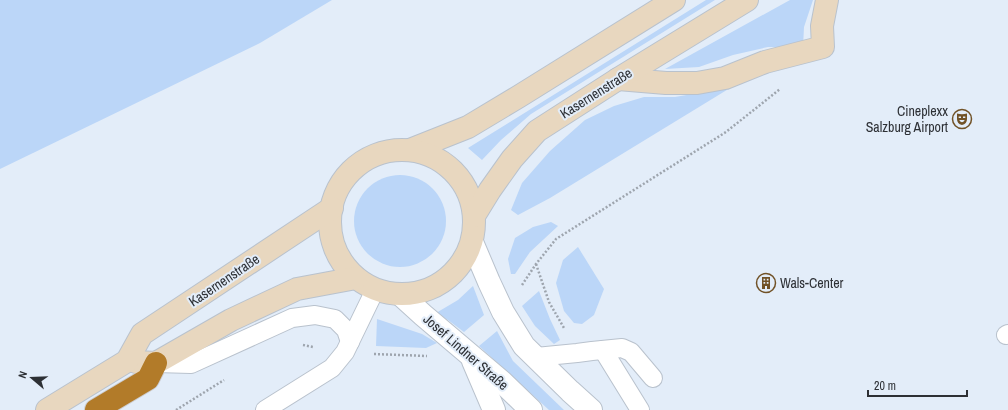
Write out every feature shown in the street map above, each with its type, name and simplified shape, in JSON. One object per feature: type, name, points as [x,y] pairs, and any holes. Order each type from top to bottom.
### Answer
[{"type":"highway","points":[[96,410],[148,379],[156,363]]},
{"type":"main road","points":[[410,150],[434,157],[454,172],[468,192],[474,216],[475,231],[469,252],[457,270],[441,284],[422,292],[401,295],[388,294],[375,290],[356,278],[343,264],[334,246],[330,227],[332,208],[339,188],[352,171],[369,158],[389,151],[410,150],[468,127],[674,0]]},
{"type":"main road","name":"Kasernenstraße","points":[[474,216],[512,159],[537,131],[618,79],[747,0]]},
{"type":"main road","points":[[618,79],[666,83],[698,83],[725,78],[765,62],[823,47],[822,26],[827,0]]},
{"type":"main road","name":"Kasernenstraße","points":[[48,410],[127,361],[142,334],[332,208]]},
{"type":"main road","points":[[127,361],[156,363],[231,320],[297,289],[356,278]]},
{"type":"street","points":[[472,242],[503,312],[524,346],[536,357],[574,400],[591,410]]},
{"type":"street","name":"Josef Lindner Straße","points":[[401,295],[502,382],[531,410]]},
{"type":"street","points":[[471,356],[494,410]]},
{"type":"lane","points":[[265,410],[332,368],[345,352],[375,290]]},
{"type":"lane","points":[[156,363],[191,364],[292,318],[315,315],[335,319],[346,330],[350,342]]},
{"type":"lane","points":[[536,357],[622,348],[630,352],[653,378]]},
{"type":"lane","points":[[603,350],[640,410]]},
{"type":"path","points":[[577,353],[549,302],[536,264],[548,248],[556,239],[726,132],[785,85]]},
{"type":"shaded area","points":[[0,0],[332,0],[260,43],[0,169]]},
{"type":"shaded area","points":[[706,0],[715,0],[531,114],[501,140],[482,160],[468,148]]},
{"type":"shaded area","points":[[790,0],[813,0],[804,27],[803,47],[768,47],[733,55],[699,67],[665,69]]},
{"type":"shaded area","points":[[735,85],[550,198],[518,215],[511,210],[522,183],[550,151],[585,120],[614,106],[644,97],[675,97]]},
{"type":"shaded area","points":[[400,175],[418,179],[432,189],[442,203],[446,221],[442,239],[432,253],[418,263],[400,267],[382,263],[368,253],[358,239],[354,221],[358,203],[368,189],[382,179]]},
{"type":"shaded area","points":[[551,222],[558,226],[530,252],[515,274],[511,274],[508,259],[515,238],[533,227]]},
{"type":"shaded area","points":[[578,247],[604,289],[594,315],[582,324],[574,323],[564,311],[556,283],[563,260]]},
{"type":"shaded area","points":[[473,286],[484,315],[464,332],[436,313],[458,300]]},
{"type":"shaded area","points":[[539,291],[560,340],[554,344],[535,326],[522,306]]},
{"type":"shaded area","points":[[377,319],[422,334],[437,343],[426,348],[376,346]]},
{"type":"shaded area","points":[[497,331],[513,361],[564,410],[549,410],[479,346]]},
{"type":"place","name":"Cineplexx Salzburg Airport","points":[[962,119]]},
{"type":"place","name":"Wals-Center","points":[[766,283]]}]
